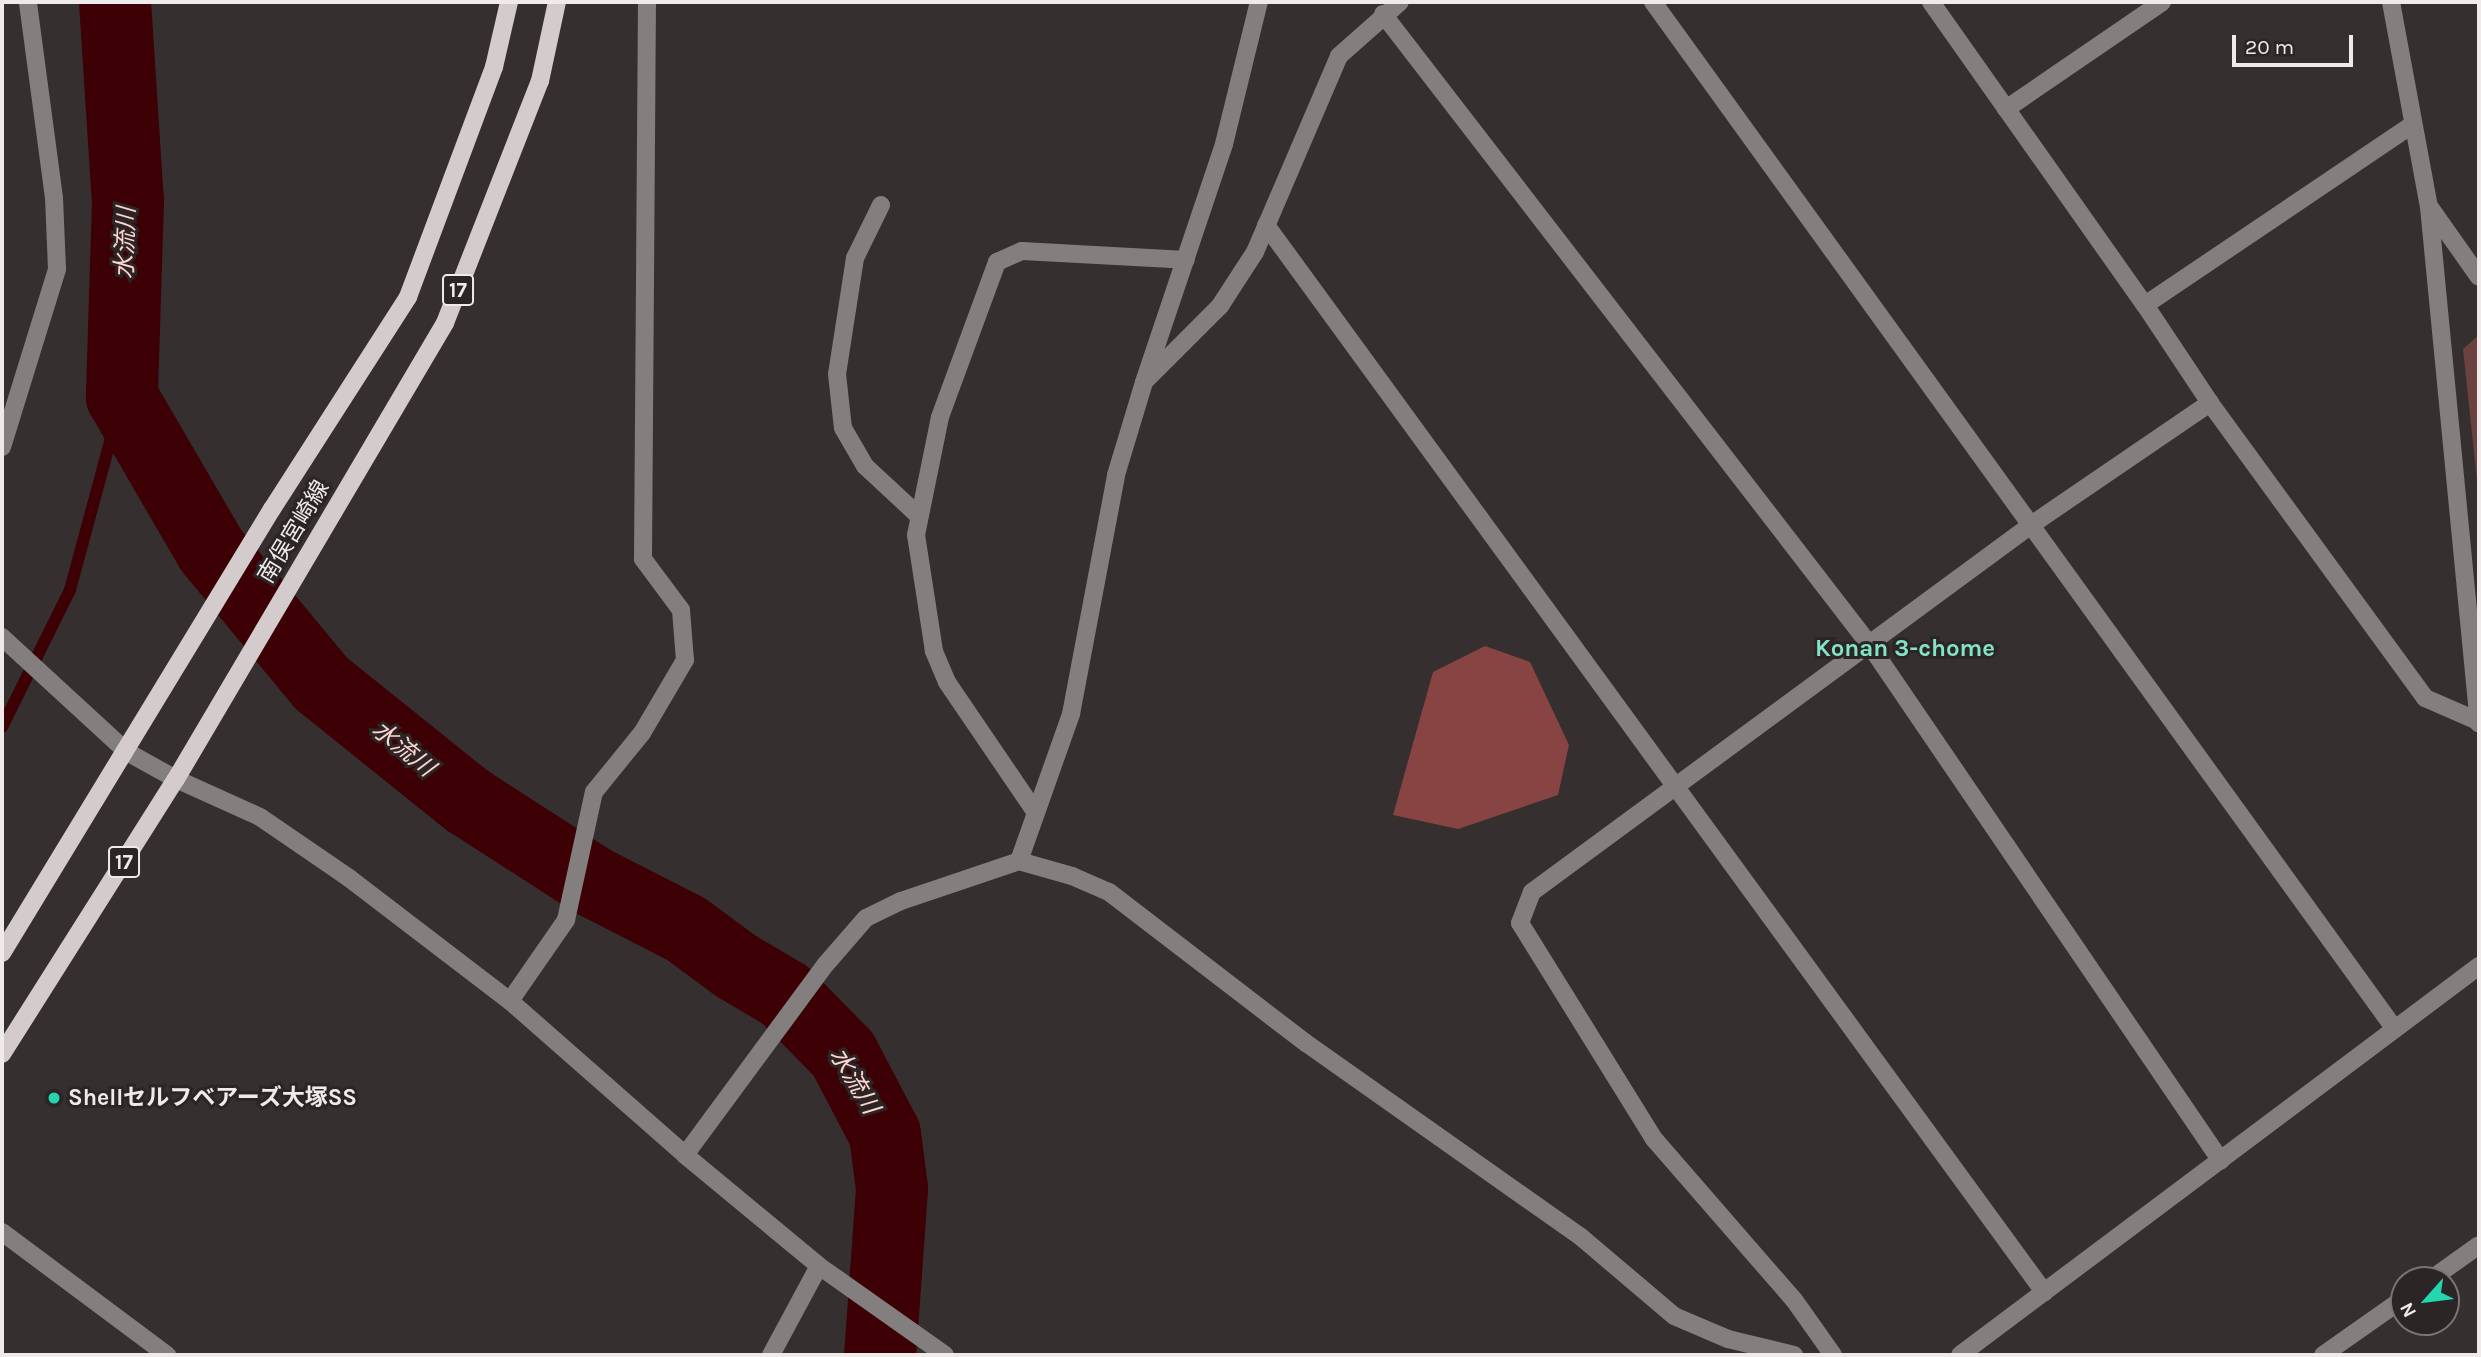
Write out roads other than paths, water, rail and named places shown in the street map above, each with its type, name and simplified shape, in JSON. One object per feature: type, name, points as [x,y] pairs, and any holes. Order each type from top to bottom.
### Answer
[{"type":"main road","name":"南俣宮崎線","points":[[2,953],[272,509],[408,297],[494,67],[509,2]]},
{"type":"main road","name":"南俣宮崎線","points":[[2,1054],[176,779],[445,323],[540,81],[557,2]]},
{"type":"street","points":[[2,447],[57,269],[54,198],[28,2]]},
{"type":"street","points":[[510,1001],[566,920],[594,792],[642,733],[685,660],[681,610],[643,559],[647,2]]},
{"type":"street","points":[[1018,861],[1071,714],[1116,475],[1144,382],[1224,144],[1259,2]]},
{"type":"street","points":[[1144,382],[1220,306],[1255,252],[1339,56],[1383,14],[1400,2]]},
{"type":"street","points":[[1653,2],[2393,1028]]},
{"type":"street","points":[[1931,2],[2210,403],[2426,698],[2479,722],[2429,206],[2391,2]]},
{"type":"street","points":[[2006,109],[2162,2]]},
{"type":"street","points":[[1383,14],[1869,644],[2221,1161]]},
{"type":"street","points":[[2144,305],[2413,124]]},
{"type":"street","points":[[881,205],[855,258],[837,374],[843,428],[865,466],[919,516]]},
{"type":"street","points":[[2429,206],[2479,277]]},
{"type":"street","points":[[1266,225],[2044,1292]]},
{"type":"street","points":[[1035,813],[947,682],[934,652],[916,536],[940,417],[997,262],[1022,251],[1186,260]]},
{"type":"street","points":[[1833,1355],[1794,1300],[1654,1139],[1520,923],[1532,892],[2031,525],[2210,403]]},
{"type":"street","points":[[2,637],[127,751],[176,779],[260,817],[349,878],[510,1001],[685,1156],[819,1266],[945,1355]]},
{"type":"street","points":[[685,1156],[775,1037],[826,964],[866,918],[901,901],[1018,861],[1072,876],[1109,892],[1306,1043],[1581,1237],[1674,1316],[1728,1339],[1794,1355]]},
{"type":"street","points":[[1960,1355],[2479,966]]},
{"type":"street","points":[[2,1232],[167,1355]]},
{"type":"street","points":[[2450,1266],[2479,1245]]},
{"type":"street","points":[[771,1355],[819,1266]]},
{"type":"street","points":[[2323,1355],[2390,1308]]},
{"type":"waterway","name":"水流川","points":[[115,2],[128,201],[122,397],[211,550],[321,683],[468,801],[592,881],[686,929],[736,966],[785,995],[843,1054],[885,1134],[892,1189],[880,1355]]},
{"type":"waterway","points":[[2,727],[70,590],[122,397]]},
{"type":"place","name":"Shellセルフベアーズ大塚SS","points":[[54,1098]]},
{"type":"district","name":"Konan 3-chome","points":[[1905,649]]}]
